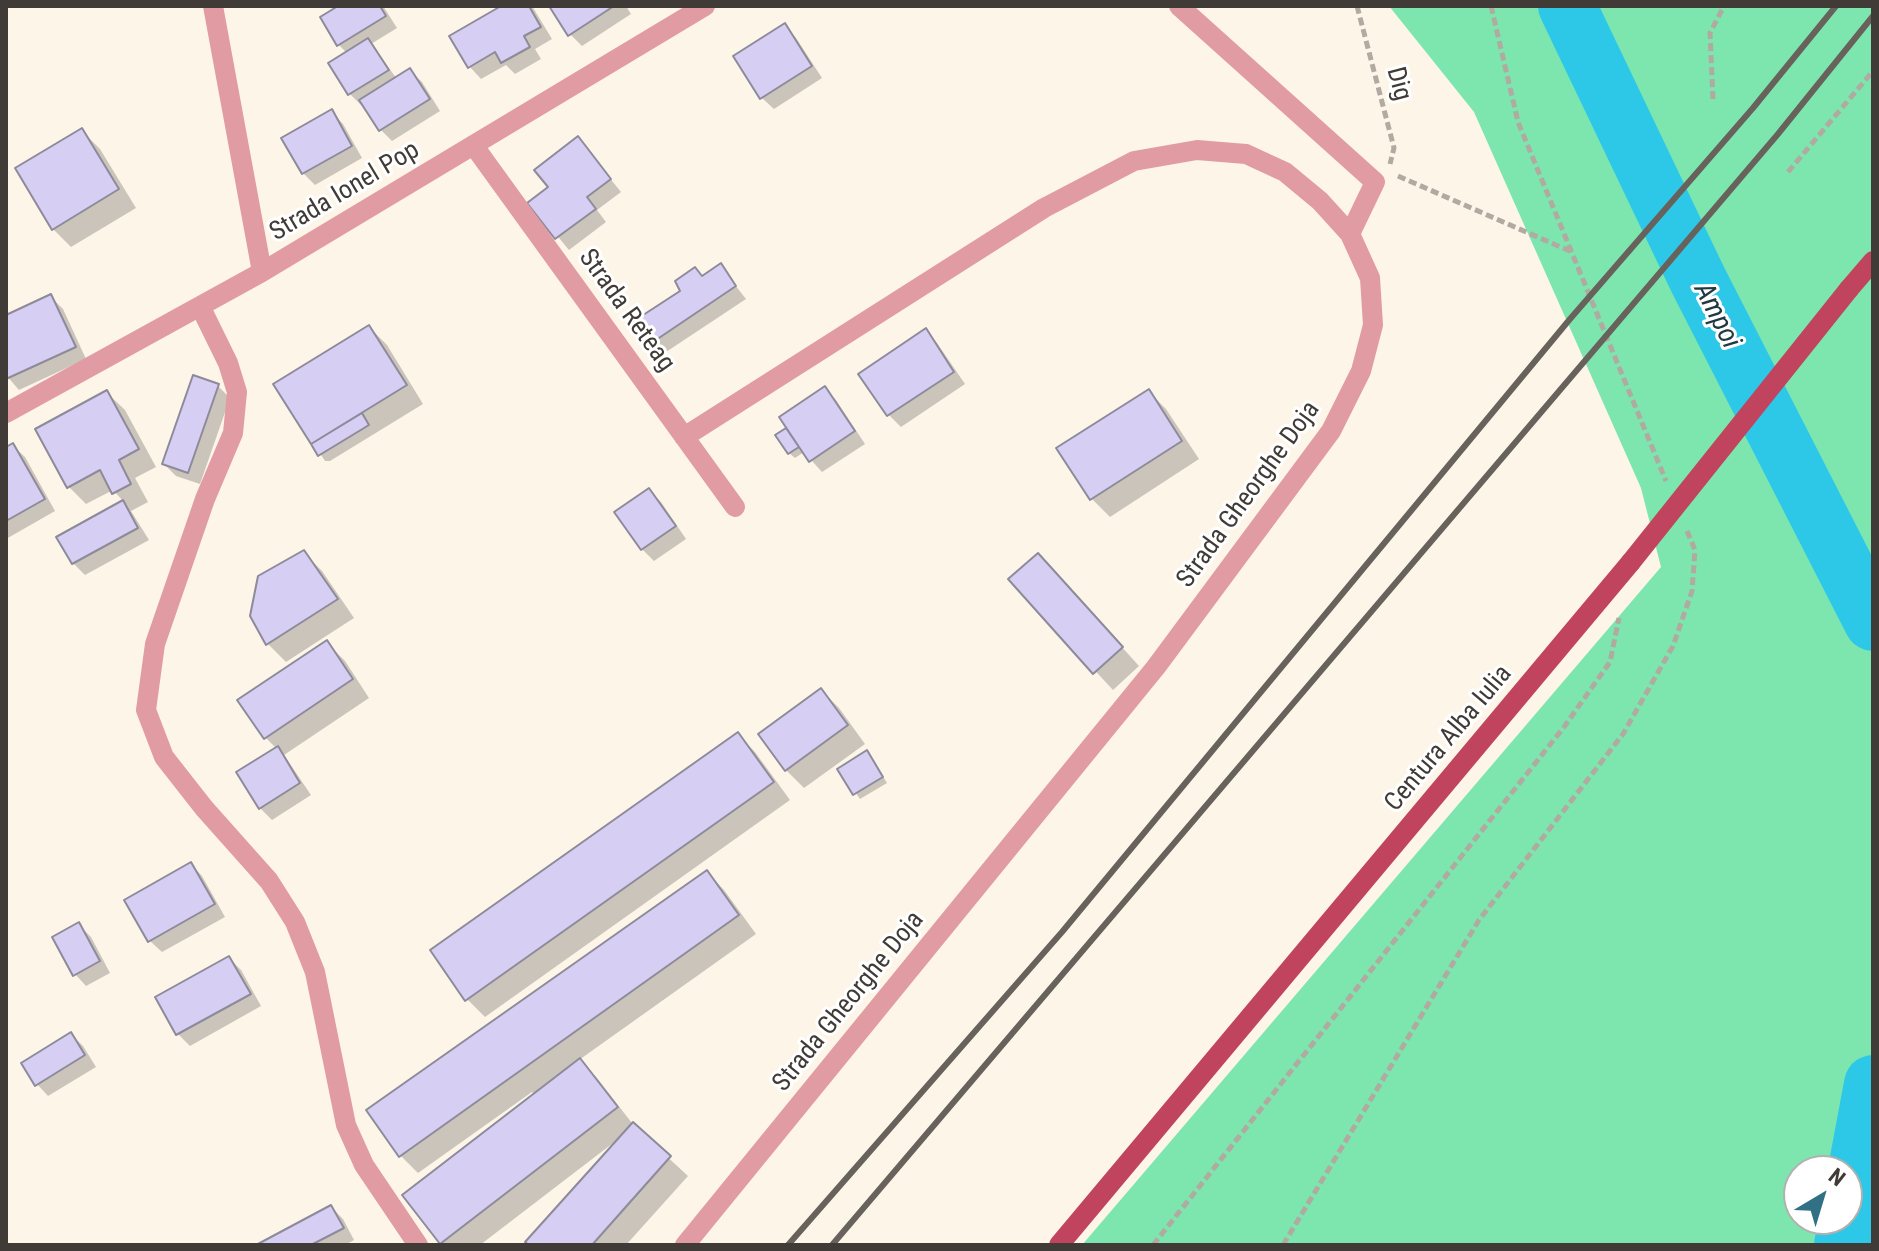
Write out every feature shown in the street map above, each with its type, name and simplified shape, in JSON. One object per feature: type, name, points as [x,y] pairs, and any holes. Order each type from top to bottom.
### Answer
[{"type":"main road","name":"Centura Alba Iulia","points":[[1059,1245],[1631,562],[1873,261]]},
{"type":"street","points":[[213,6],[262,272]]},
{"type":"street","name":"Strada Ionel Pop","points":[[6,413],[201,308],[705,6]]},
{"type":"street","points":[[1179,6],[1380,176],[1350,234]]},
{"type":"street","name":"Strada Reteag","points":[[474,146],[735,507]]},
{"type":"street","name":"Strada Gheorghe Doja","points":[[684,437],[1044,208],[1134,161],[1197,150],[1246,154],[1285,172],[1320,201],[1350,234],[1370,278],[1373,325],[1361,371],[1331,431],[1156,667],[685,1245]]},
{"type":"street","points":[[201,308],[228,363],[237,392],[233,433],[205,499],[155,644],[146,710],[164,757],[204,808],[269,881],[295,922],[315,972],[346,1125],[364,1165],[418,1245]]},
{"type":"path","name":"Dig","points":[[1357,6],[1394,148],[1380,176]]},
{"type":"path","points":[[1713,99],[1710,33],[1724,6]]},
{"type":"path","points":[[1788,172],[1873,71]]},
{"type":"path","points":[[1380,176],[1572,252]]},
{"type":"path","points":[[1153,1245],[1564,727],[1610,662],[1622,605]]},
{"type":"green space","points":[[1389,6],[1873,6],[1873,1245],[1082,1245],[1661,567],[1641,488],[1474,112]]},
{"type":"building","points":[[338,6],[380,6],[386,16],[337,46],[320,17]]},
{"type":"building","points":[[501,6],[529,6],[541,27],[524,36],[530,47],[501,63],[495,52],[468,68],[449,36]]},
{"type":"building","points":[[549,6],[614,6],[568,36]]},
{"type":"building","points":[[785,23],[812,66],[760,99],[733,56]]},
{"type":"building","points":[[368,38],[389,70],[348,95],[328,63]]},
{"type":"building","points":[[410,68],[430,99],[379,131],[359,100]]},
{"type":"building","points":[[332,109],[352,146],[302,174],[281,138]]},
{"type":"building","points":[[82,128],[119,189],[52,230],[15,168]]},
{"type":"building","points":[[578,136],[611,179],[587,197],[596,209],[555,239],[527,203],[548,187],[534,170]]},
{"type":"building","points":[[721,263],[736,286],[653,342],[637,319],[680,291],[675,281],[695,267],[702,276]]},
{"type":"building","points":[[51,294],[76,347],[6,379],[6,315]]},
{"type":"building","points":[[369,325],[407,385],[311,444],[273,384]]},
{"type":"building","points":[[926,328],[954,372],[887,416],[858,374]]},
{"type":"building","points":[[193,375],[219,384],[188,473],[162,464]]},
{"type":"building","points":[[825,386],[855,431],[809,462],[779,417]]},
{"type":"building","points":[[1149,389],[1182,441],[1090,500],[1056,448]]},
{"type":"building","points":[[107,390],[139,449],[119,460],[131,484],[112,494],[100,470],[67,488],[35,429]]},
{"type":"building","points":[[362,413],[369,425],[318,456],[311,444]]},
{"type":"building","points":[[786,428],[799,447],[788,454],[775,435]]},
{"type":"building","points":[[13,443],[45,499],[6,521],[6,447]]},
{"type":"building","points":[[649,488],[676,526],[641,550],[614,512]]},
{"type":"building","points":[[123,500],[138,528],[72,564],[56,537]]},
{"type":"building","points":[[304,550],[338,599],[266,645],[250,616],[258,576]]},
{"type":"building","points":[[1038,553],[1123,647],[1093,674],[1008,579]]},
{"type":"building","points":[[327,640],[353,679],[264,739],[237,700]]},
{"type":"building","points":[[821,688],[848,725],[785,771],[758,734]]},
{"type":"building","points":[[738,732],[774,782],[465,1001],[430,950]]},
{"type":"building","points":[[278,746],[300,783],[259,809],[236,772]]},
{"type":"building","points":[[867,750],[883,777],[853,795],[837,769]]},
{"type":"building","points":[[191,862],[215,904],[148,942],[124,900]]},
{"type":"building","points":[[707,870],[739,915],[399,1157],[366,1110]]},
{"type":"building","points":[[79,922],[100,961],[73,976],[52,937]]},
{"type":"building","points":[[229,956],[251,994],[176,1035],[155,997]]},
{"type":"building","points":[[71,1032],[85,1055],[35,1086],[21,1063]]},
{"type":"building","points":[[580,1058],[618,1107],[440,1244],[402,1195]]},
{"type":"building","points":[[633,1122],[671,1156],[592,1245],[529,1245],[525,1242]]},
{"type":"building","points":[[331,1205],[344,1228],[311,1245],[256,1245]]},
{"type":"waterway","name":"Ampoi","points":[[1567,6],[1698,280],[1873,622]]},
{"type":"waterway","name":"Ampoi","points":[[1843,1245],[1873,1084]]},
{"type":"railway","points":[[788,1245],[1062,932],[1570,319],[1753,108],[1836,6]]},
{"type":"railway","points":[[832,1245],[1778,134],[1873,16]]}]
